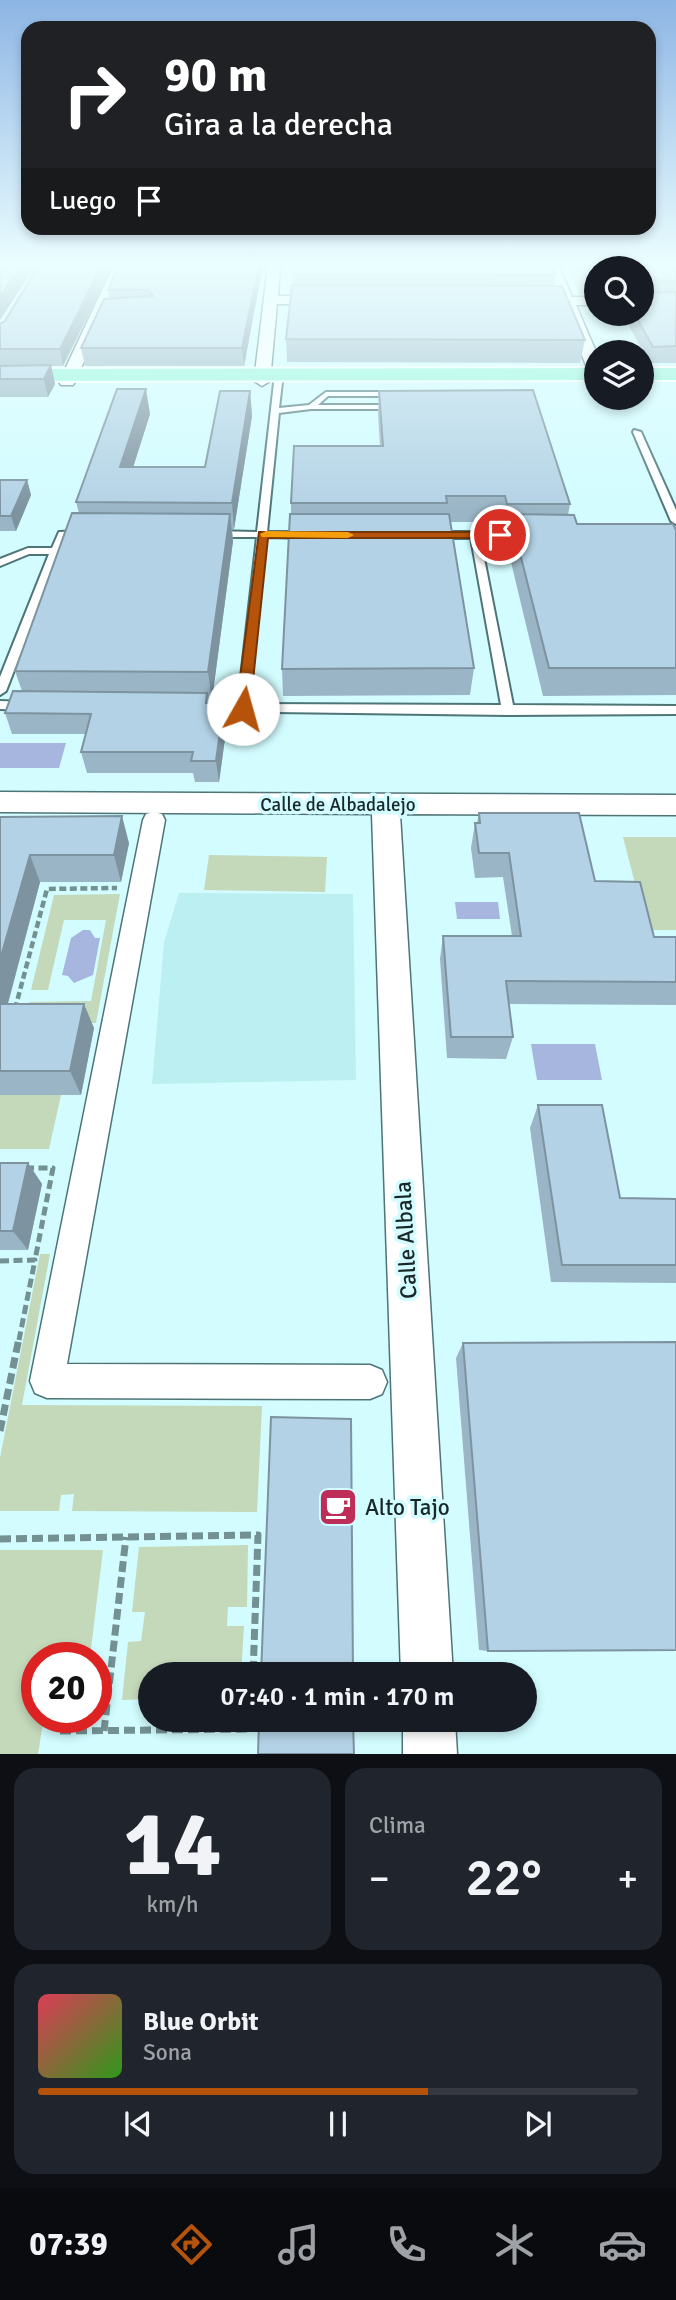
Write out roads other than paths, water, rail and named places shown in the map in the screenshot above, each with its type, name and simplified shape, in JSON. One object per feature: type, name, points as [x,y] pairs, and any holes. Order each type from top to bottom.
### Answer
[{"type":"main road","points":[[0,382],[584,373]]},
{"type":"main road","points":[[654,374],[676,374]]},
{"type":"main road","points":[[0,375],[69,379]]},
{"type":"main road","points":[[271,378],[584,381]]},
{"type":"main road","points":[[654,381],[676,381]]},
{"type":"street","points":[[69,379],[86,347]]},
{"type":"street","points":[[271,347],[271,378]]},
{"type":"street","name":"Calle de Albadalejo","points":[[0,802],[676,805]]},
{"type":"street","name":"Calle Albala","points":[[386,805],[426,1662]]},
{"type":"street","points":[[154,820],[47,1381],[370,1382]]},
{"type":"street","points":[[429,1732],[430,1754]]},
{"type":"lane","points":[[243,709],[275,411],[271,378]]},
{"type":"lane","points":[[311,407],[327,394],[409,394]]},
{"type":"lane","points":[[275,411],[311,407],[402,407]]},
{"type":"lane","points":[[636,432],[676,521]]},
{"type":"lane","points":[[0,691],[62,534],[102,534]]},
{"type":"lane","points":[[196,534],[316,535]]},
{"type":"lane","points":[[422,535],[542,535]]},
{"type":"lane","points":[[475,535],[508,711]]},
{"type":"lane","points":[[0,564],[28,551],[55,551]]},
{"type":"lane","points":[[0,705],[40,706]]},
{"type":"lane","points":[[189,708],[676,710]]},
{"type":"place","name":"Alto Tajo","points":[[338,1507]]}]
